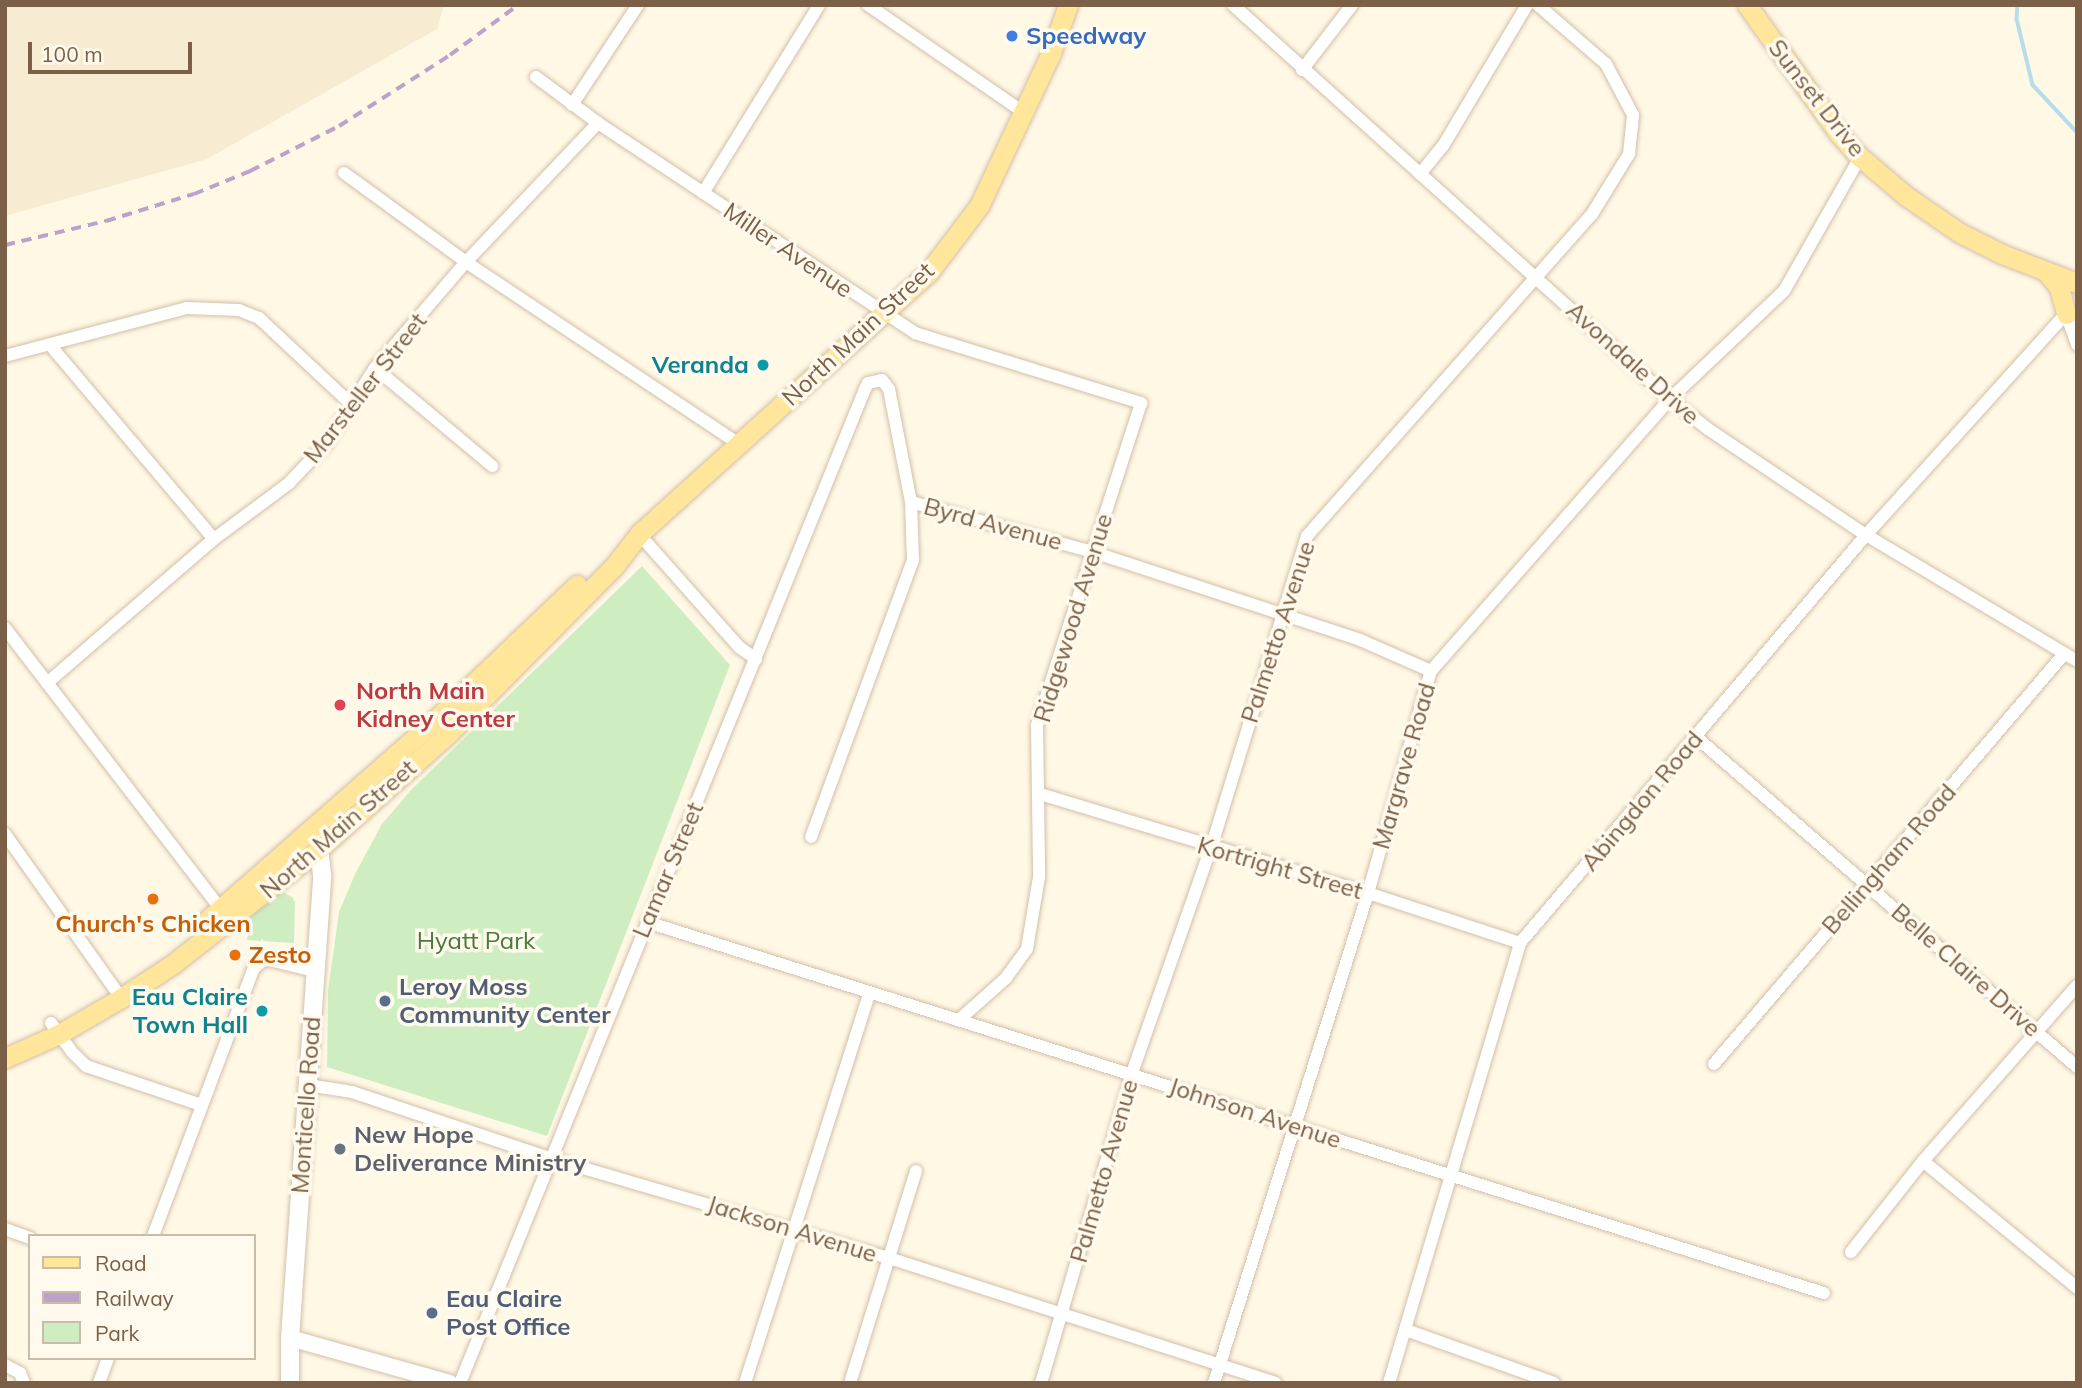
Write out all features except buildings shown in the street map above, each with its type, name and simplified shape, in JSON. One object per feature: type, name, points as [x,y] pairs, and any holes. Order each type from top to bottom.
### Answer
[{"type":"main road","name":"North Main Street","points":[[225,915],[312,829],[435,720],[594,569],[634,540],[929,272],[979,206],[1051,52],[1068,5]]},
{"type":"main road","name":"Sunset Drive","points":[[1747,5],[1819,107],[1860,157],[1906,196],[1961,233],[2048,274],[2077,283]]},
{"type":"main road","points":[[2048,274],[2071,308]]},
{"type":"main road","name":"North Main Street","points":[[5,1058],[119,993],[321,847],[450,732],[615,565],[634,540]]},
{"type":"main road","name":"Monticello Road","points":[[290,1383],[290,1338],[323,875],[321,847],[312,829]]},
{"type":"main road","name":"North Main Street","points":[[5,1044],[55,1029]]},
{"type":"street","points":[[572,105],[638,5]]},
{"type":"street","points":[[703,193],[819,5]]},
{"type":"street","points":[[868,5],[1023,112]]},
{"type":"street","name":"Avondale Drive","points":[[1233,5],[1670,399],[1708,429],[1866,535],[2077,661]]},
{"type":"street","points":[[1302,70],[1352,5]]},
{"type":"street","points":[[1420,174],[1443,146],[1527,5]]},
{"type":"street","name":"Palmetto Avenue","points":[[1041,1383],[1132,1073],[1211,848],[1307,536],[1535,275],[1592,214],[1629,154],[1633,115],[1605,64],[1538,5]]},
{"type":"street","name":"Miller Avenue","points":[[536,78],[598,123],[881,314],[915,333],[1141,403]]},
{"type":"street","name":"Marsteller Street","points":[[47,683],[214,538],[289,483],[326,444],[375,368],[466,262],[598,123]]},
{"type":"street","name":"Margrave Road","points":[[1214,1383],[1368,893],[1431,671],[1670,399],[1784,291],[1860,157]]},
{"type":"street","points":[[344,173],[466,262],[739,444]]},
{"type":"street","points":[[5,356],[187,308],[239,310],[259,318],[351,404]]},
{"type":"street","points":[[2071,308],[2077,345]]},
{"type":"street","name":"Abingdon Road","points":[[1389,1383],[1520,943],[1866,535],[2071,308]]},
{"type":"street","points":[[50,345],[214,538]]},
{"type":"street","points":[[375,368],[492,466]]},
{"type":"street","name":"Lamar Street","points":[[460,1383],[868,383],[882,380],[889,389],[911,502]]},
{"type":"street","name":"Ridgewood Avenue","points":[[960,1018],[1006,978],[1027,949],[1039,877],[1037,725],[1141,403]]},
{"type":"street","points":[[811,837],[913,560],[911,502]]},
{"type":"street","name":"Byrd Avenue","points":[[911,502],[1093,552],[1282,617],[1360,640],[1431,671]]},
{"type":"street","points":[[634,540],[739,647],[755,659]]},
{"type":"street","points":[[5,628],[225,915]]},
{"type":"street","name":"Bellingham Road","points":[[1714,1064],[2064,654]]},
{"type":"street","name":"Belle Claire Drive","points":[[1696,737],[1868,883],[2077,1067]]},
{"type":"street","name":"Kortright Street","points":[[1040,794],[1211,848],[1368,893],[1520,943]]},
{"type":"street","points":[[5,834],[119,993]]},
{"type":"street","name":"Johnson Avenue","points":[[646,922],[869,994],[960,1018],[1451,1177],[1824,1293]]},
{"type":"street","points":[[154,1234],[254,968],[265,959],[315,971]]},
{"type":"street","points":[[1851,1252],[1923,1161],[2077,986]]},
{"type":"street","points":[[745,1383],[869,994]]},
{"type":"street","points":[[55,1029],[86,1066],[201,1105]]},
{"type":"street","name":"Jackson Avenue","points":[[308,1085],[352,1092],[550,1158],[889,1258],[1275,1383]]},
{"type":"street","points":[[1923,1161],[2077,1288]]},
{"type":"street","points":[[850,1383],[916,1171]]},
{"type":"street","points":[[5,1229],[28,1237]]},
{"type":"street","points":[[1406,1330],[1554,1383]]},
{"type":"street","points":[[290,1338],[450,1383]]},
{"type":"street","points":[[99,1383],[107,1360]]},
{"type":"street","points":[[5,1364],[20,1373],[24,1383]]},
{"type":"shaded area","points":[[5,5],[444,5],[437,29],[207,159],[5,216]]},
{"type":"green space","name":"Hyatt Park","points":[[642,566],[730,665],[547,1136],[327,1067],[328,991],[339,912],[356,872],[382,824],[410,791]]},
{"type":"green space","points":[[283,892],[295,902],[294,943],[247,940],[251,914],[276,893]]},
{"type":"waterway","points":[[2018,5],[2017,19],[2033,85],[2077,132]]},
{"type":"railway","points":[[5,245],[106,221],[194,194],[250,171],[339,126],[450,55],[518,5]]},
{"type":"place","name":"Speedway","points":[[1012,36]]},
{"type":"place","name":"Veranda","points":[[763,365]]},
{"type":"place","name":"North Main Kidney Center","points":[[340,705]]},
{"type":"place","name":"Church's Chicken","points":[[153,899]]},
{"type":"place","name":"Zesto","points":[[235,955]]},
{"type":"place","name":"Leroy Moss Community Center","points":[[385,1001]]},
{"type":"place","name":"Eau Claire Town Hall","points":[[262,1011]]},
{"type":"place","name":"New Hope Deliverance Ministry","points":[[340,1149]]},
{"type":"place","name":"Eau Claire Post Office","points":[[432,1313]]}]
